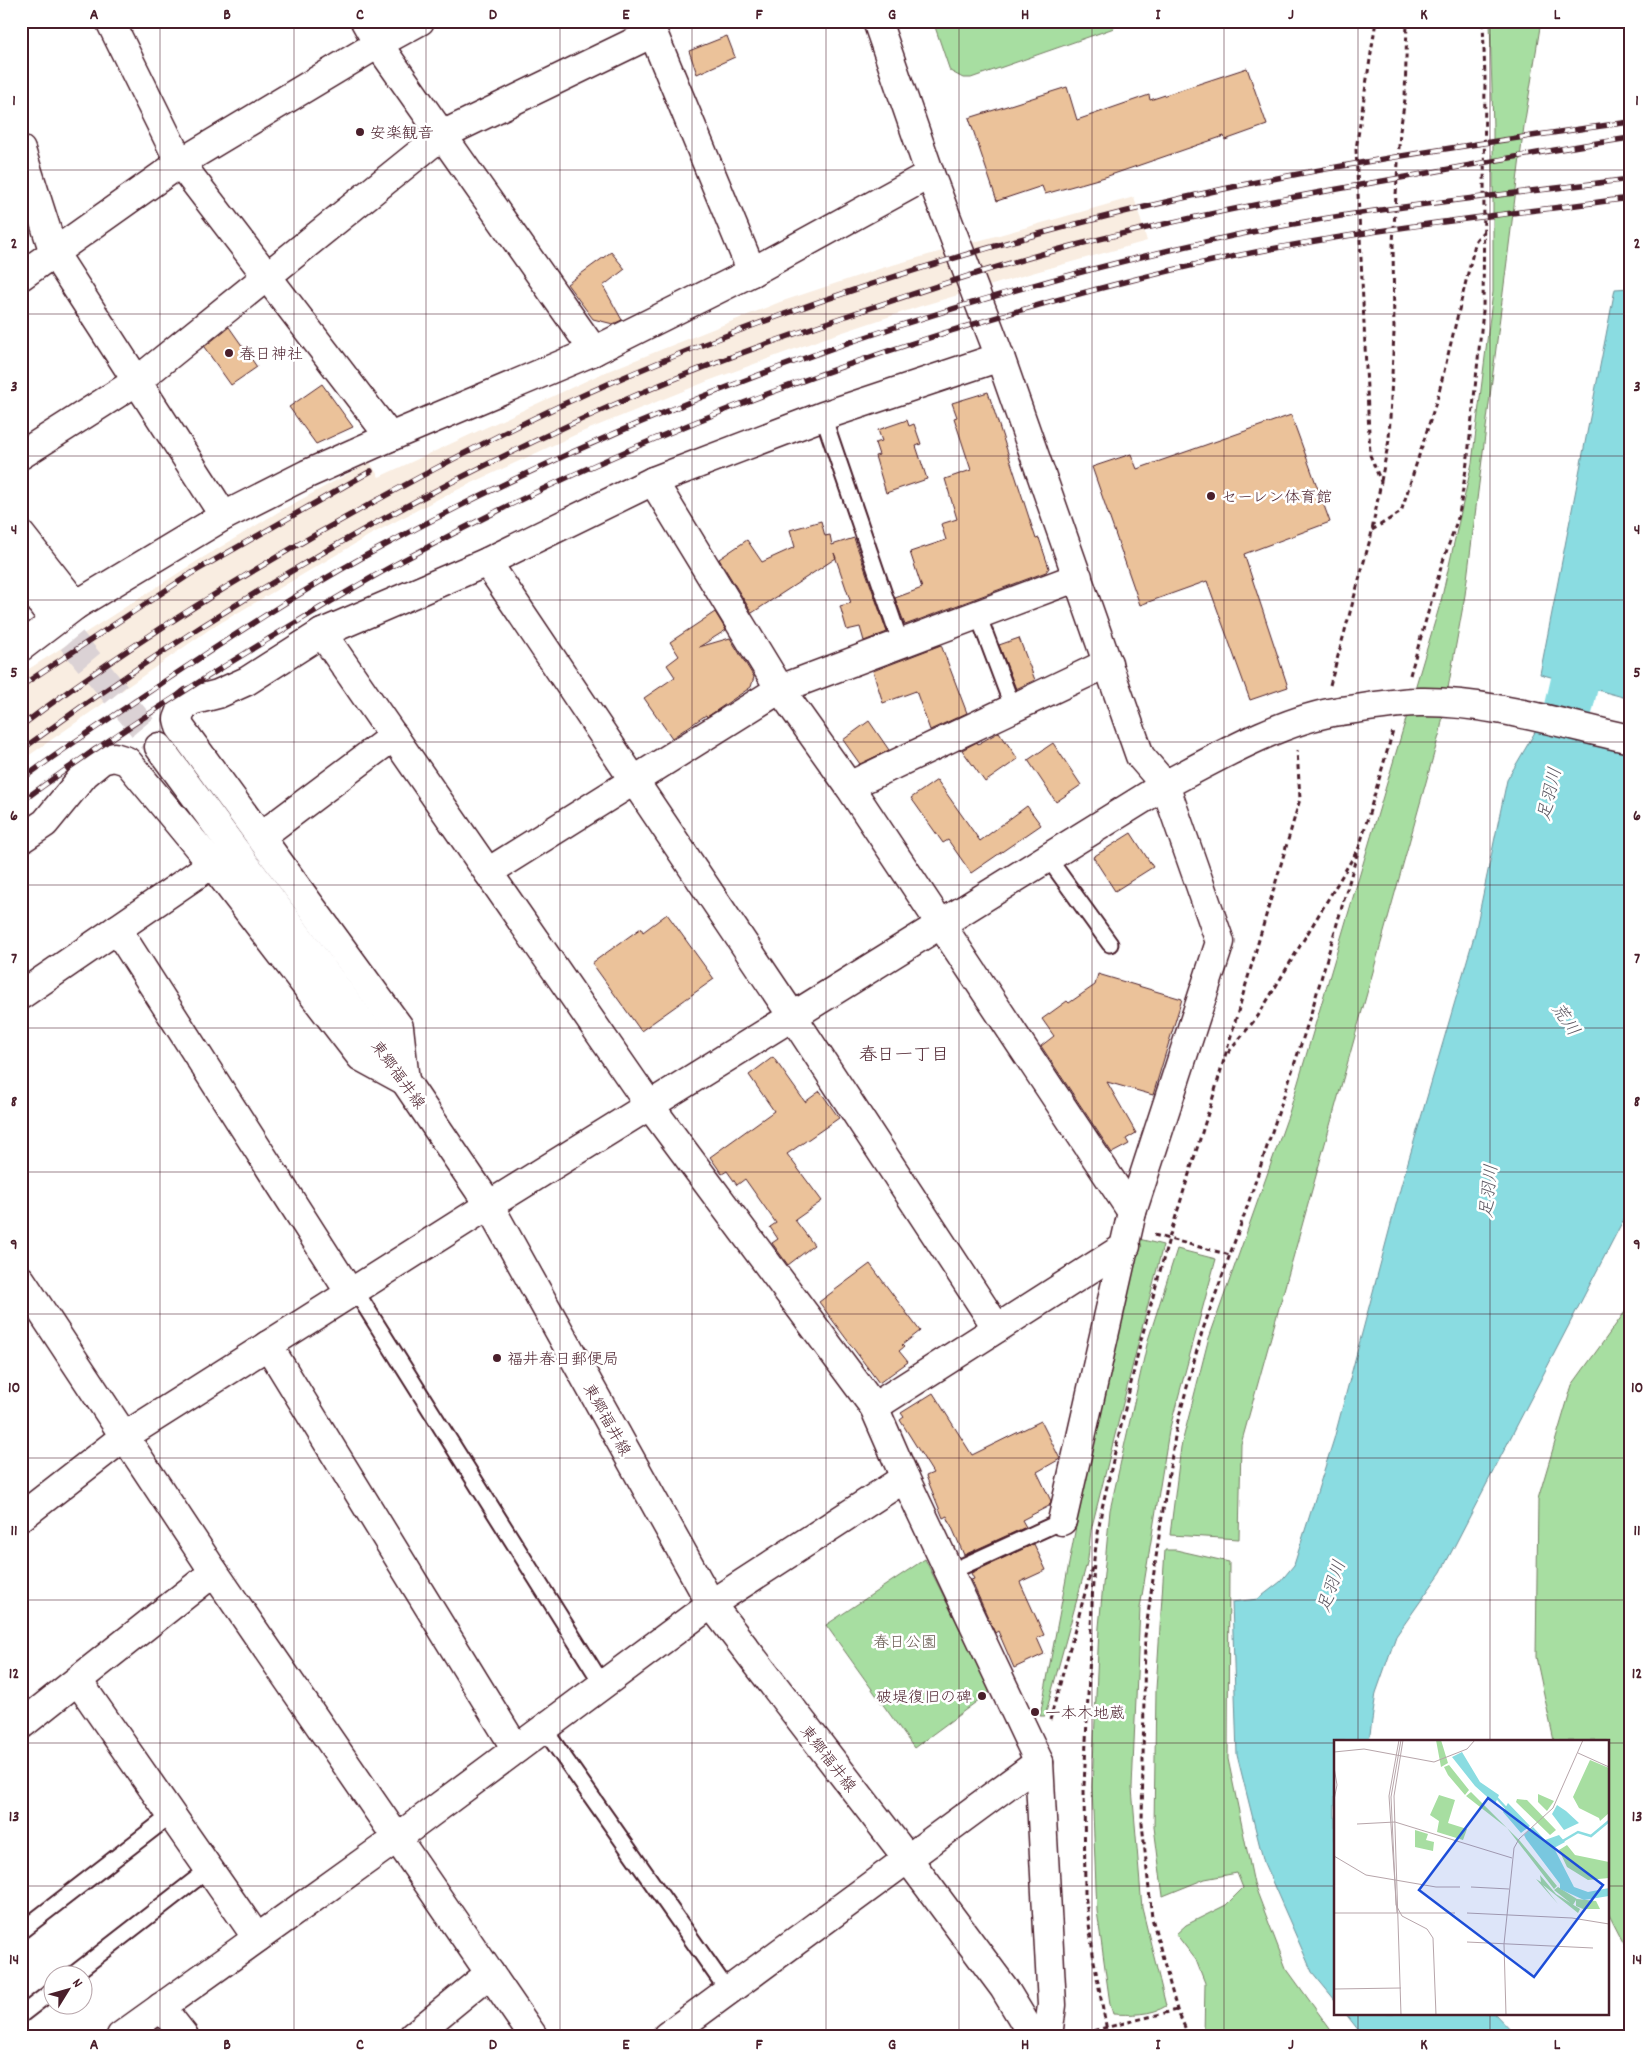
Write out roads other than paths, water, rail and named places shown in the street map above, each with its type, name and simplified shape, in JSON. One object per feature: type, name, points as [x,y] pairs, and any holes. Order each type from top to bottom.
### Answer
[{"type":"street","points":[[110,21],[180,163],[390,437]]},
{"type":"street","points":[[21,276],[180,163],[372,32],[420,21]]},
{"type":"street","points":[[877,21],[930,174],[1000,358],[1140,756],[1165,786],[1220,942],[1129,1229],[1062,1520]]},
{"type":"street","points":[[21,455],[137,381],[442,136],[650,27],[752,272]]},
{"type":"street","points":[[372,32],[442,136],[594,351]]},
{"type":"street","points":[[21,150],[54,253],[224,516]]},
{"type":"street","points":[[21,577],[31,628],[76,605],[224,516],[307,474],[594,351],[752,272],[930,174]]},
{"type":"street","points":[[405,1081],[399,1027],[180,727],[179,714],[191,701],[218,694],[247,681],[322,633],[487,562],[652,481],[823,416],[1000,358]]},
{"type":"street","points":[[652,481],[780,689],[849,786],[941,925],[1129,1229]]},
{"type":"street","points":[[21,535],[76,605]]},
{"type":"street","points":[[487,562],[793,1017],[997,1328]]},
{"type":"street","points":[[488,872],[780,689],[1078,577]]},
{"type":"street","points":[[322,633],[650,1106],[874,1407],[905,1478],[1039,1762],[1052,2004],[1048,2036]]},
{"type":"street","points":[[849,786],[1108,663]]},
{"type":"street","points":[[21,1517],[125,1436],[268,1344],[1048,858],[1165,786],[1232,750],[1295,722],[1331,712],[1419,702],[1444,703],[1508,711],[1630,739]]},
{"type":"street","points":[[260,837],[394,736]]},
{"type":"street","name":"東郷福井線","points":[[159,747],[405,1081],[489,1205],[711,1604],[908,1859],[1004,1988],[1033,2036]]},
{"type":"street","points":[[21,839],[44,823],[85,774],[102,760],[114,757],[127,760],[212,864],[361,1057],[405,1081]]},
{"type":"street","points":[[21,995],[212,864]]},
{"type":"street","points":[[117,929],[353,1291]]},
{"type":"street","points":[[874,1407],[997,1328],[1129,1229]]},
{"type":"street","points":[[24,1288],[125,1436],[214,1572],[533,2036]]},
{"type":"street","points":[[268,1344],[516,1749]]},
{"type":"street","points":[[121,2036],[397,1838],[711,1604],[905,1478]]},
{"type":"street","points":[[21,1725],[214,1572]]},
{"type":"street","points":[[78,1680],[257,1938]]},
{"type":"street","points":[[667,2036],[1039,1762]]},
{"type":"street","points":[[413,2036],[490,1973]]},
{"type":"street","points":[[161,2007],[184,2036]]},
{"type":"lane","points":[[823,416],[900,644]]},
{"type":"lane","points":[[978,615],[1013,708]]},
{"type":"lane","points":[[1048,858],[1110,944]]},
{"type":"lane","points":[[353,1291],[603,1685]]},
{"type":"lane","points":[[950,1572],[1062,1520]]},
{"type":"lane","points":[[544,1729],[728,1991]]},
{"type":"lane","points":[[21,1931],[171,1815]]},
{"type":"lane","points":[[87,1964],[208,1870]]},
{"type":"lane","points":[[21,2015],[42,1999]]},
{"type":"water","points":[[1630,288],[1630,699],[1540,674],[1615,289]]},
{"type":"water","name":"荒川","points":[[1538,727],[1630,749],[1630,1207],[1441,1572],[1396,1636],[1376,1693],[1369,1740],[1334,1740],[1334,1999],[1312,1972],[1264,1863],[1237,1755],[1232,1602],[1258,1599],[1280,1582],[1294,1565],[1334,1439],[1401,1186],[1475,933],[1507,780]]},
{"type":"water","points":[[1346,2014],[1495,2014],[1516,2036],[1363,2036]]},
{"type":"waterway","name":"足羽川","points":[[1554,773],[1589,619]]},
{"type":"tunnel","points":[[45,608],[159,747]]},
{"type":"railway","points":[[21,726],[99,669],[179,616],[303,542],[412,481],[513,428],[582,395],[769,320],[846,292],[925,267],[1083,222],[1162,203],[1242,185],[1387,158],[1630,122]]},
{"type":"railway","points":[[21,750],[168,648],[244,600],[399,510],[559,430],[666,382],[717,362],[958,279],[1113,236],[1238,208],[1322,192],[1518,156],[1630,138]]},
{"type":"railway","points":[[21,780],[239,632],[314,585],[365,556],[467,502],[572,452],[679,406],[787,364],[1008,292],[1119,262],[1232,236],[1380,210],[1630,179]]},
{"type":"railway","points":[[21,802],[170,700],[318,609],[394,565],[504,508],[597,464],[692,423],[787,386],[884,352],[982,321],[1081,293],[1181,268],[1292,245],[1348,236],[1630,198]]},
{"type":"railway","points":[[21,686],[192,573],[371,471]]},
{"type":"place","name":"安楽観音","points":[[360,132]]},
{"type":"place","name":"春日神社","points":[[229,353]]},
{"type":"place","name":"セーレン体育館","points":[[1211,496]]},
{"type":"place","name":"福井春日郵便局","points":[[497,1358]]},
{"type":"place","name":"破堤復旧の碑","points":[[982,1696]]},
{"type":"place","name":"一本木地蔵","points":[[1035,1712]]},
{"type":"district","name":"春日一丁目","points":[[904,1054]]},
{"type":"park label","name":"春日公園","points":[[905,1641]]}]
